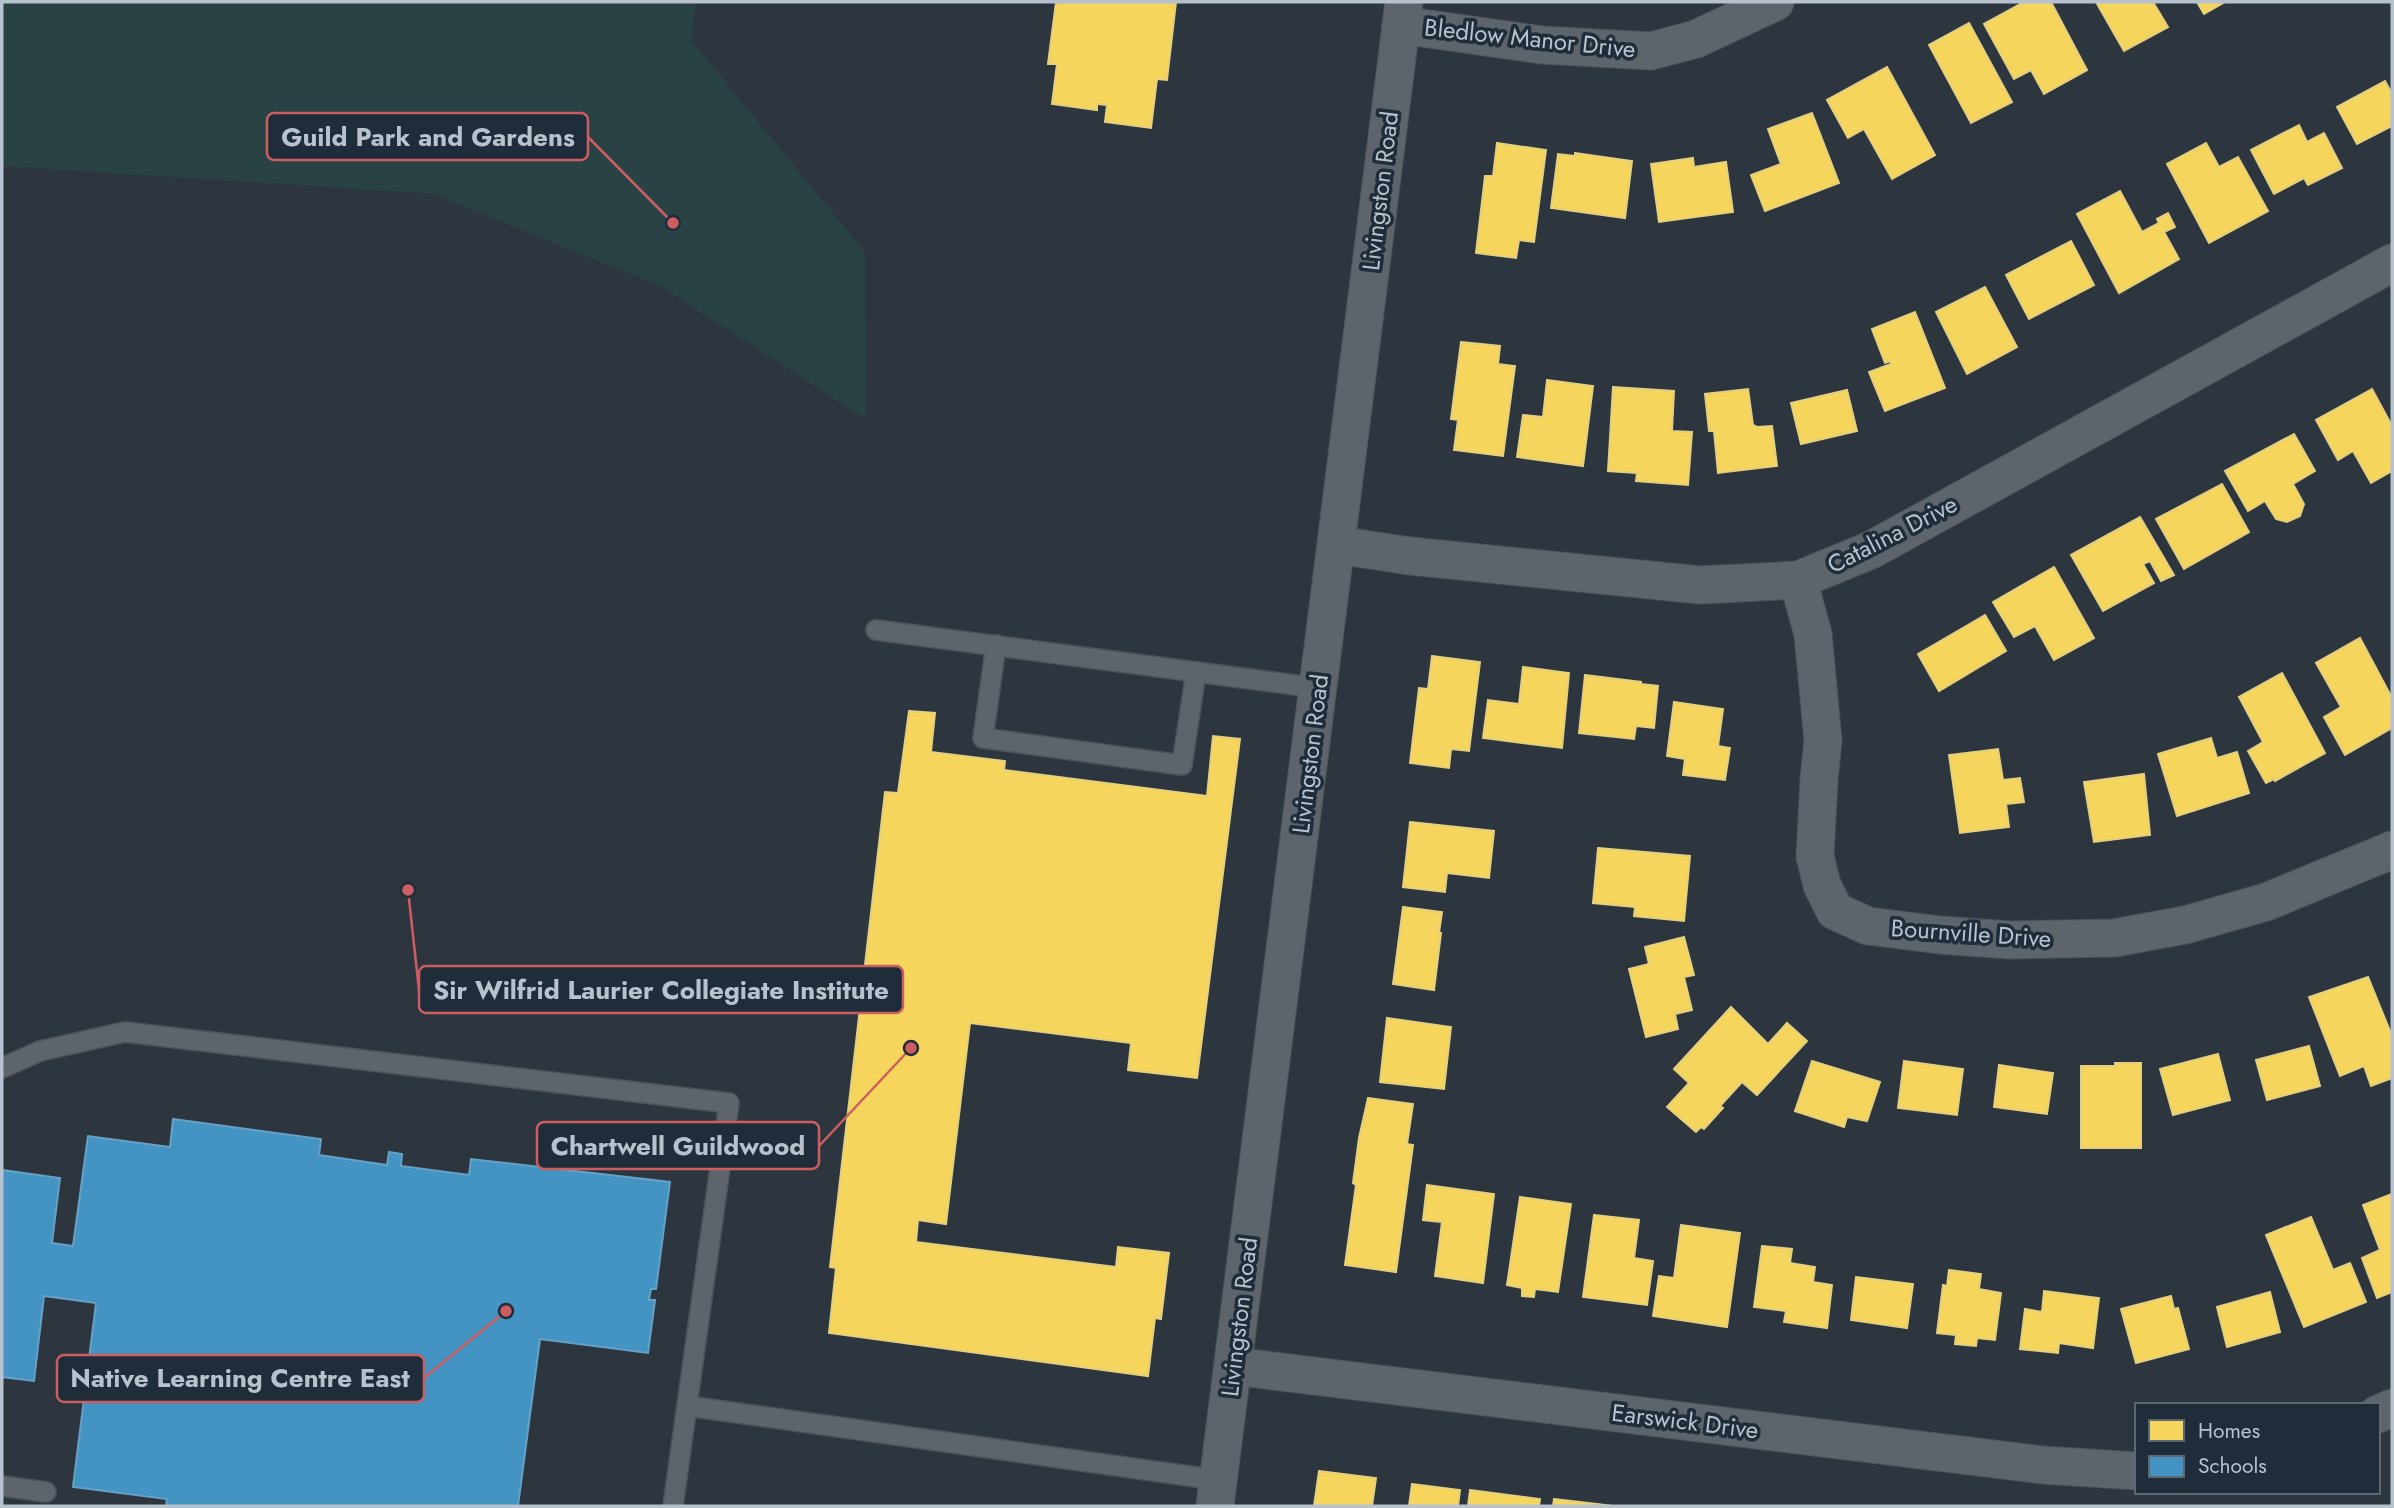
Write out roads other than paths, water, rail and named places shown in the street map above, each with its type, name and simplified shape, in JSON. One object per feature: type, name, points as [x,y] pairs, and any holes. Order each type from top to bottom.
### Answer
[{"type":"street","name":"Bledlow Manor Drive","points":[[1402,13],[1542,45],[1651,51],[1696,39],[1775,2]]},
{"type":"street","name":"Livingston Road","points":[[1216,1493],[1402,13]]},
{"type":"street","name":"Catalina Drive","points":[[1336,545],[1410,556],[1700,585],[1798,580],[1871,550],[2392,263]]},
{"type":"street","name":"Bournville Drive","points":[[1798,580],[1813,634],[1823,741],[1815,856],[1822,885],[1835,911],[1868,926],[2010,940],[2114,938],[2186,925],[2266,902],[2392,850]]},
{"type":"street","name":"Earswick Drive","points":[[1233,1366],[2029,1463],[2135,1471]]},
{"type":"lane","points":[[876,630],[1318,688]]},
{"type":"lane","points":[[996,645],[983,738],[1182,765],[1196,671]]},
{"type":"lane","points":[[2,1068],[40,1051],[125,1032],[729,1103],[673,1506]]},
{"type":"lane","points":[[687,1406],[1216,1493]]},
{"type":"lane","points":[[2,1486],[46,1492]]},
{"type":"place","name":"Guild Park and Gardens","points":[[673,223]]},
{"type":"place","name":"Sir Wilfrid Laurier Collegiate Institute","points":[[408,890]]},
{"type":"place","name":"Chartwell Guildwood","points":[[911,1048]]},
{"type":"place","name":"Native Learning Centre East","points":[[506,1311]]}]
